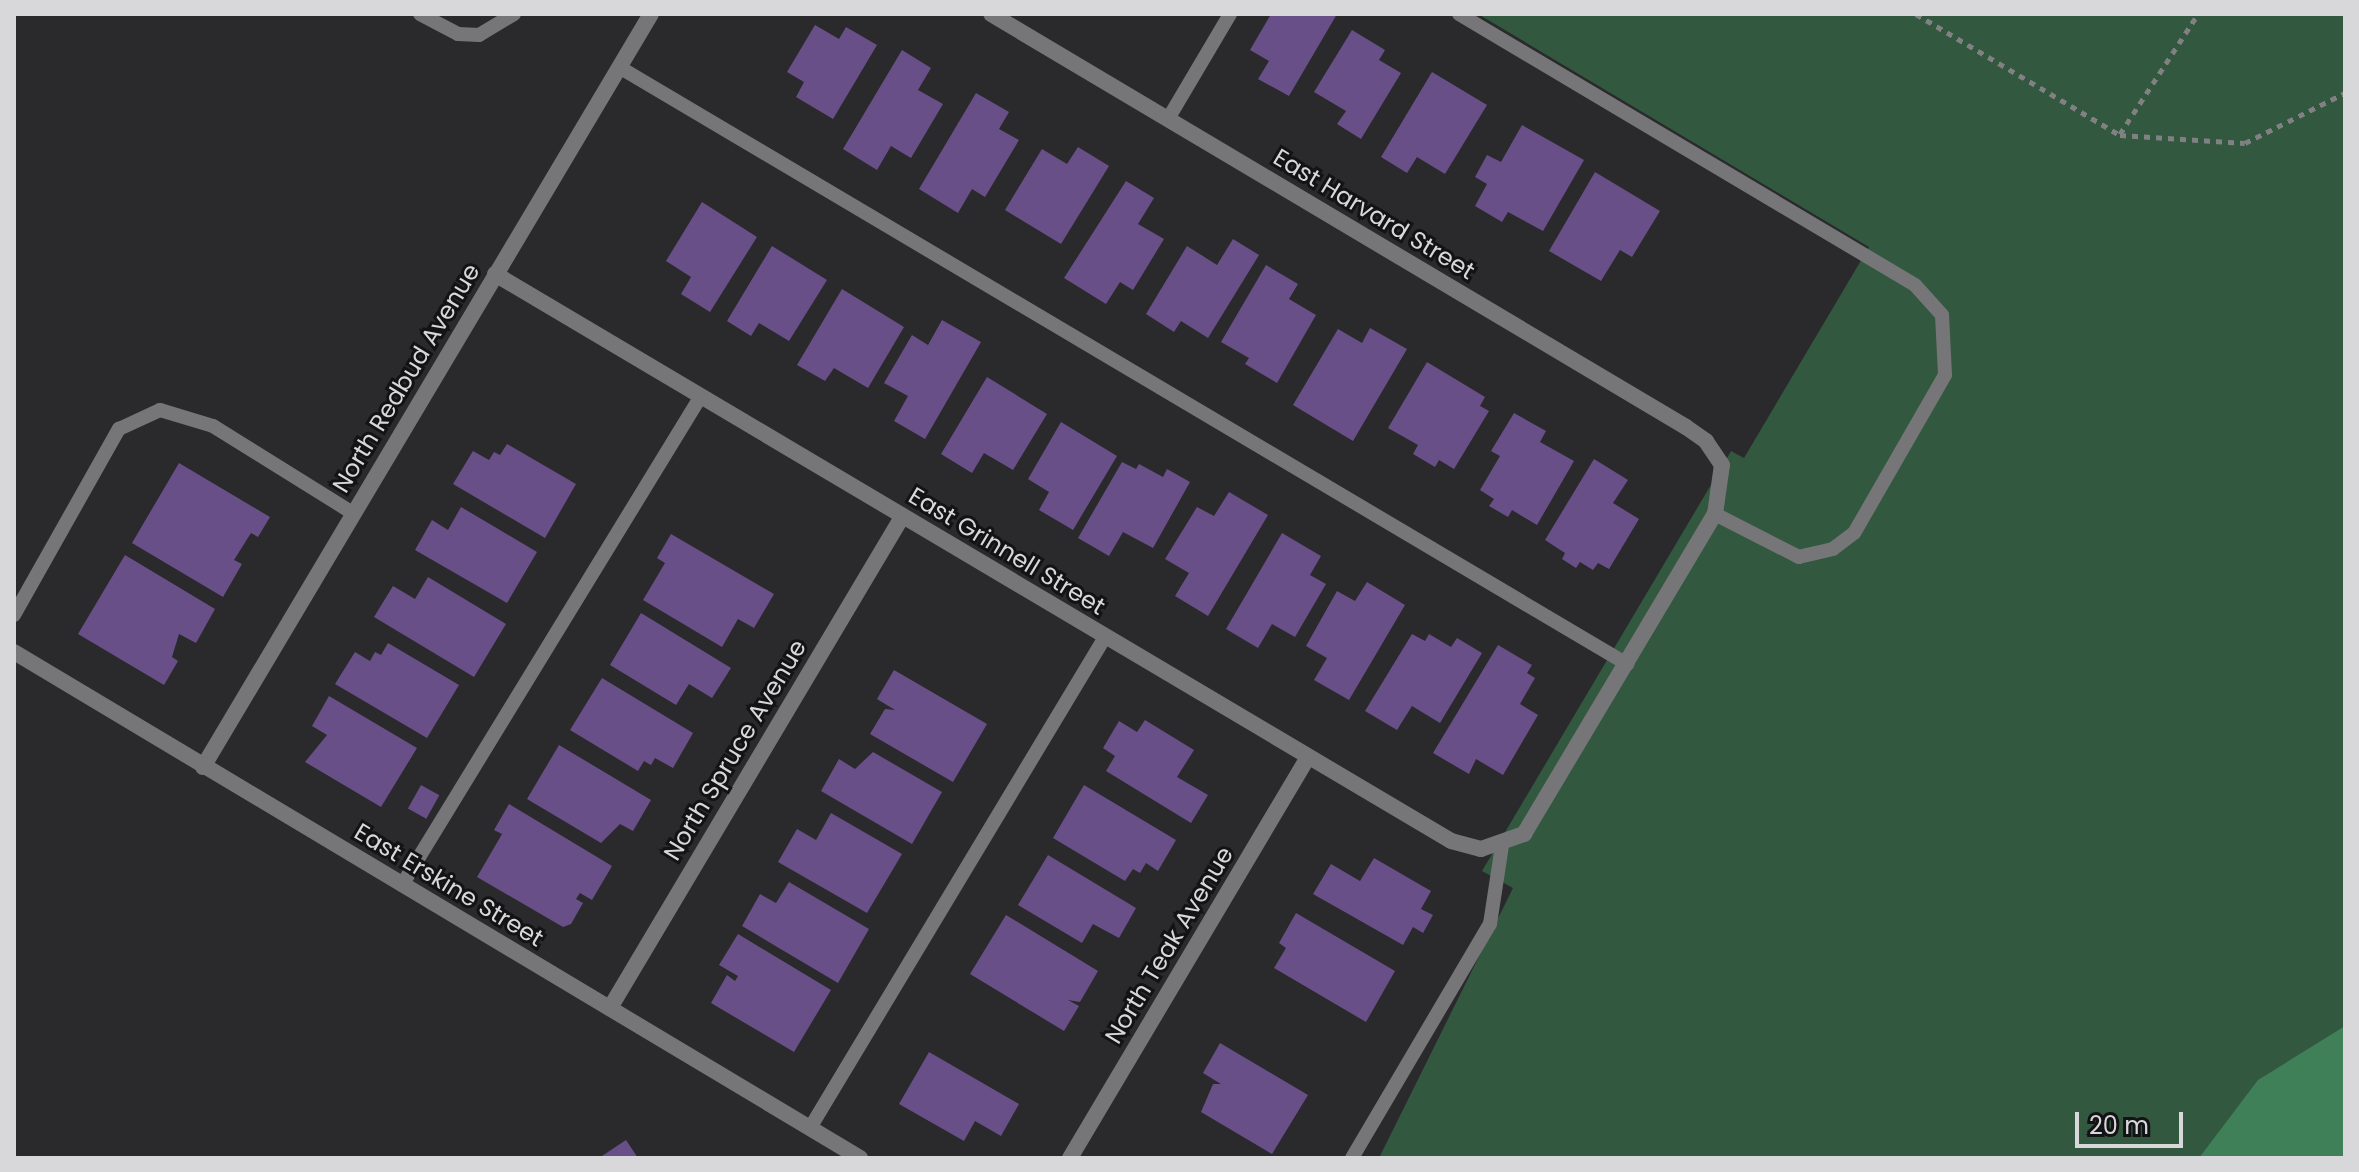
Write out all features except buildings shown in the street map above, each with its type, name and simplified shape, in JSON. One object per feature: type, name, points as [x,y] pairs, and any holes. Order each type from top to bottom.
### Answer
[{"type":"street","name":"North Redbud Avenue","points":[[203,767],[651,14]]},
{"type":"street","name":"East Harvard Street","points":[[991,14],[1686,427],[1706,441],[1722,465],[1715,514]]},
{"type":"street","name":"East Grinnell Street","points":[[495,274],[1451,841],[1481,849],[1502,846]]},
{"type":"street","points":[[1502,846],[1524,834],[1541,812],[1715,514]]},
{"type":"street","name":"North Spruce Avenue","points":[[610,1008],[902,517]]},
{"type":"street","name":"East Erskine Street","points":[[14,652],[860,1158]]},
{"type":"street","name":"North Teak Avenue","points":[[1070,1158],[1308,757]]},
{"type":"lane","points":[[420,14],[458,34],[479,35],[514,14]]},
{"type":"lane","points":[[1168,119],[1230,14]]},
{"type":"lane","points":[[1459,14],[1915,285],[1942,315],[1945,375],[1854,533],[1833,549],[1799,557],[1715,514]]},
{"type":"lane","points":[[619,67],[1627,664]]},
{"type":"lane","points":[[402,885],[701,396]]},
{"type":"lane","points":[[14,615],[119,429],[160,410],[213,426],[353,513]]},
{"type":"lane","points":[[810,1128],[1105,637]]},
{"type":"lane","points":[[1352,1158],[1490,924],[1502,846]]},
{"type":"path","points":[[1916,14],[2120,135],[2245,143],[2345,93]]},
{"type":"path","points":[[2120,135],[2198,14]]},
{"type":"shaded area","points":[[1478,14],[2345,14],[2345,1158],[1379,1158],[1513,888],[1482,871],[1731,451],[1744,458],[1869,247]]},
{"type":"shaded area","points":[[2345,1026],[2345,1158],[2199,1158],[2258,1080]]}]
